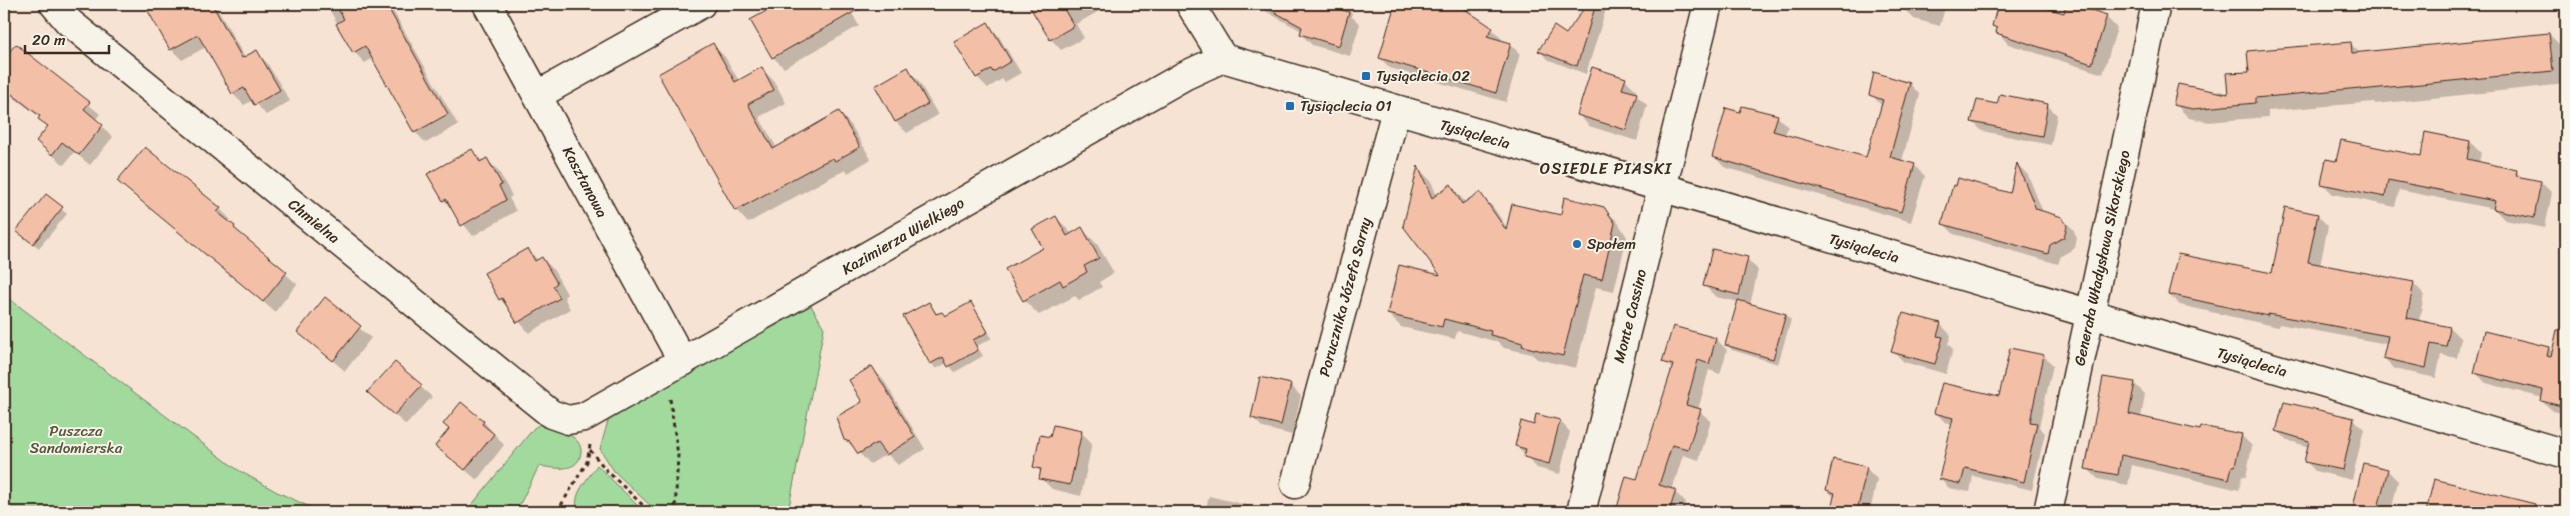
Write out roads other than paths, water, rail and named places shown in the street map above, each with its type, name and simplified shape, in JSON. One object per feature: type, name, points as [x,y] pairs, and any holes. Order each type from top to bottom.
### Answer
[{"type":"street","name":"Chmielna","points":[[54,4],[69,22],[551,414],[568,420],[584,417]]},
{"type":"street","name":"Kasztanowa","points":[[487,4],[538,95],[676,366]]},
{"type":"street","points":[[538,95],[701,4]]},
{"type":"street","points":[[1190,4],[1224,58]]},
{"type":"street","name":"Monte Cassino","points":[[1581,512],[1708,4]]},
{"type":"street","name":"Generała Władysława Sikorskiego","points":[[2048,512],[2156,4]]},
{"type":"street","name":"Kazimierza Wielkiego","points":[[584,417],[1184,76],[1224,58]]},
{"type":"street","name":"Tysiąclecia","points":[[1224,58],[1662,189],[2566,454]]},
{"type":"street","name":"Porucznika Józefa Sarny","points":[[1295,484],[1396,110]]},
{"type":"place","name":"Tysiąclecia 02","points":[[1366,76]]},
{"type":"place","name":"Tysiąclecia 01","points":[[1290,106]]},
{"type":"place","name":"Społem","points":[[1577,244]]},
{"type":"district","name":"OSIEDLE PIASKI","points":[[1606,168]]},
{"type":"park label","name":"Puszcza Sandomierska","points":[[76,440]]}]
